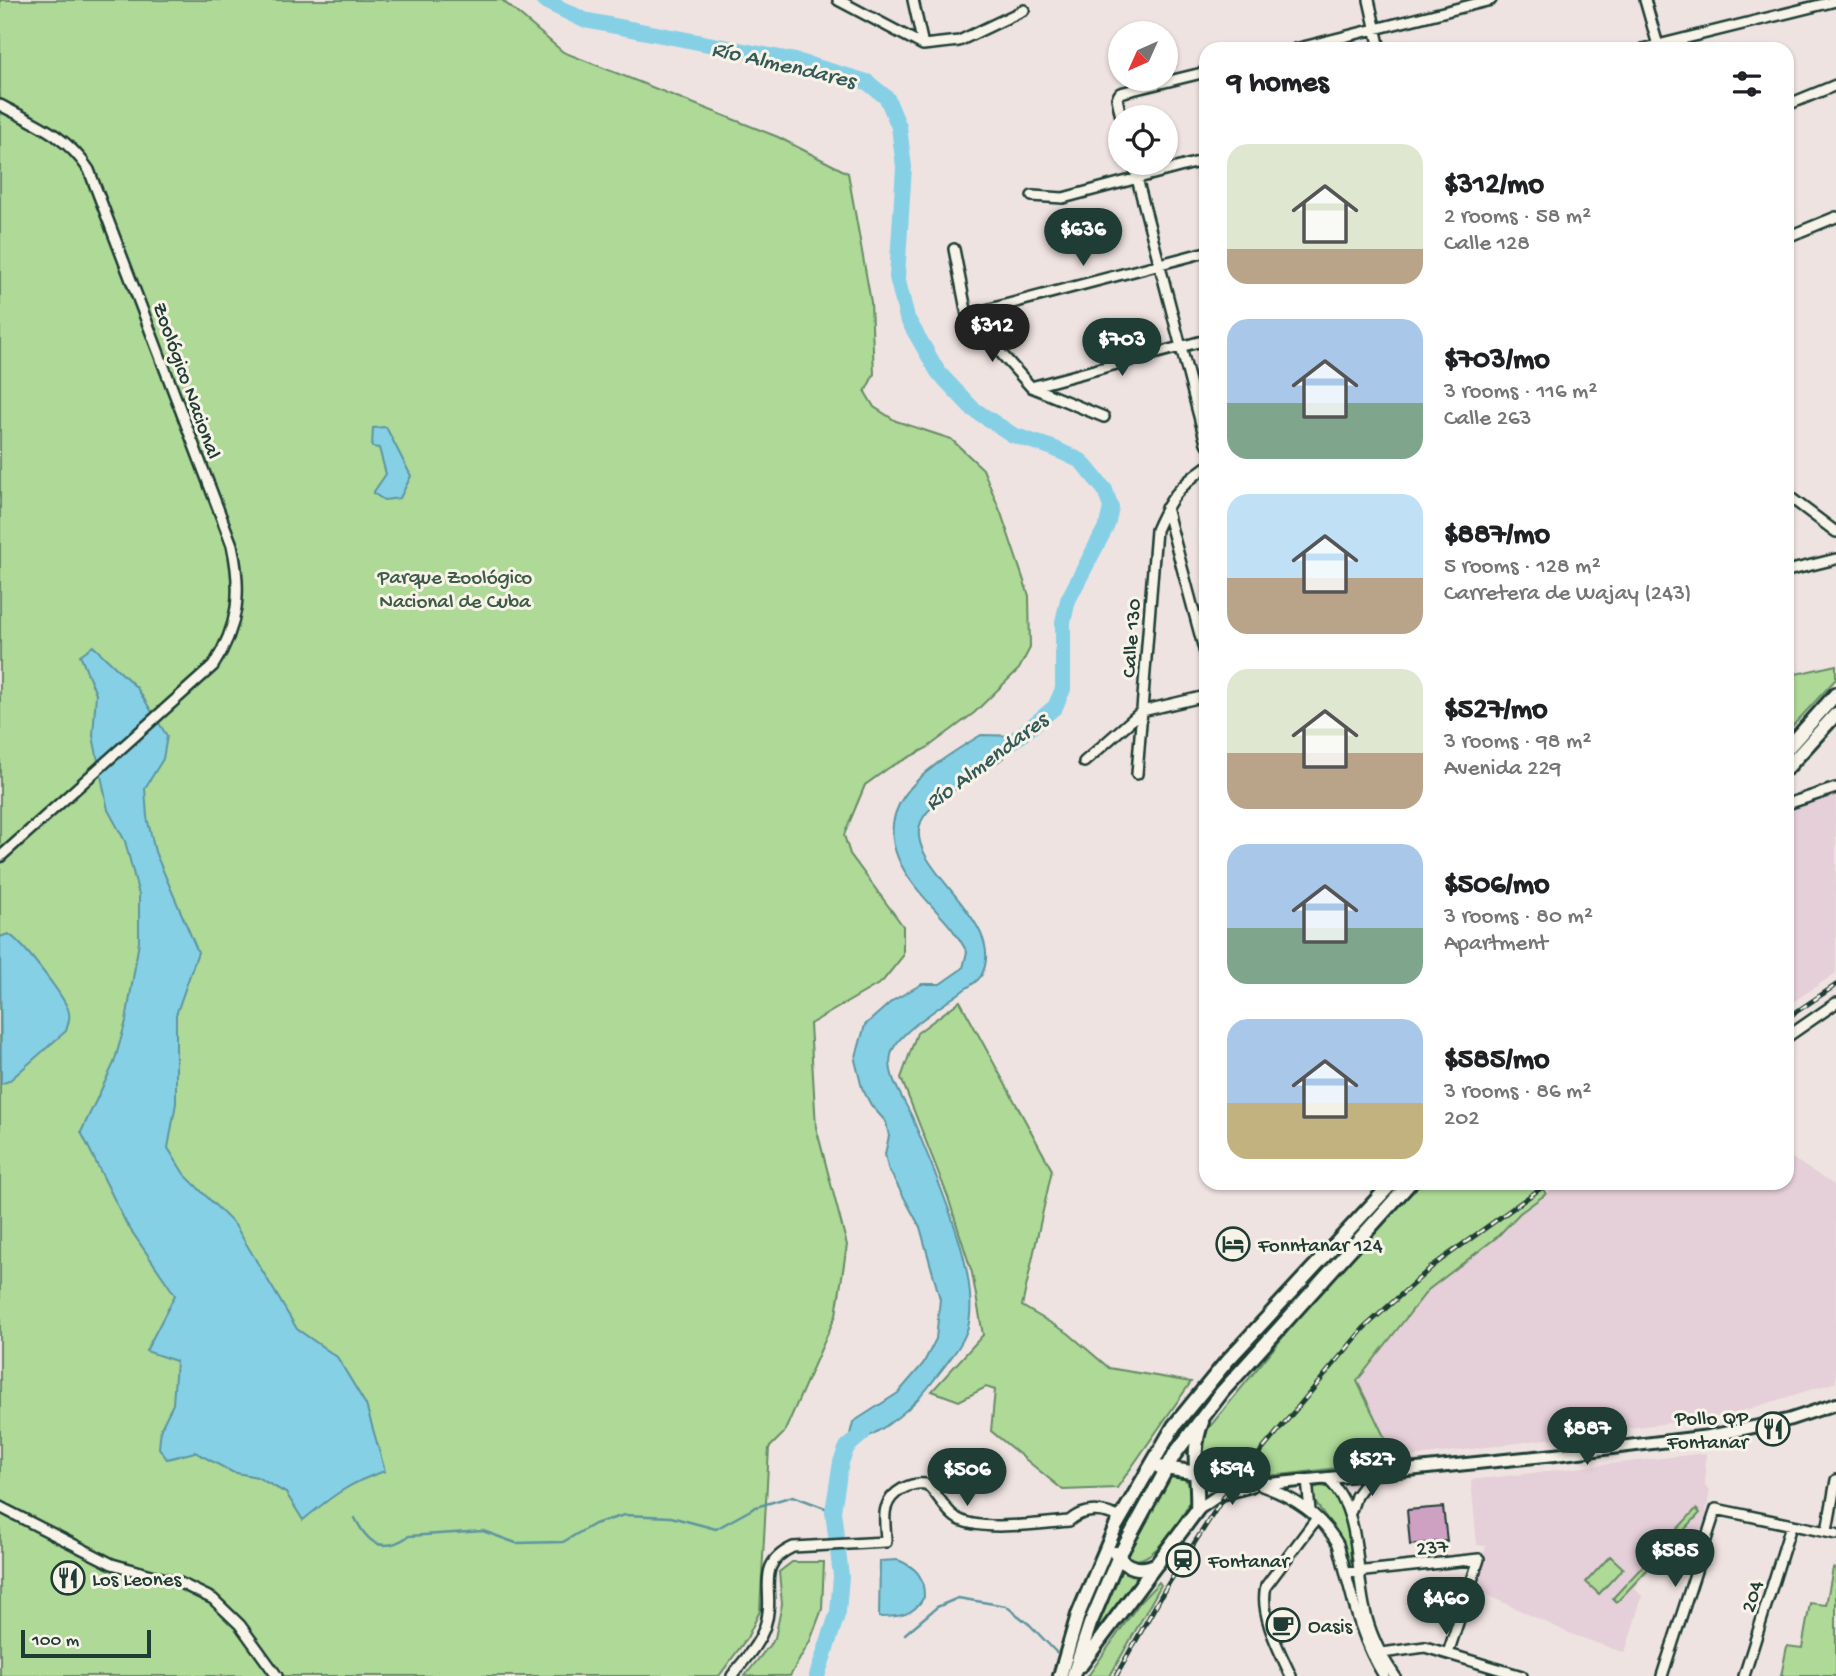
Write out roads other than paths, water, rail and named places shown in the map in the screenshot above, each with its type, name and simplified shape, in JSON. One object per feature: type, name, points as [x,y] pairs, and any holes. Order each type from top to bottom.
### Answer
[{"type":"highway","points":[[1794,741],[1836,694]]},
{"type":"highway","points":[[1794,760],[1836,714]]},
{"type":"highway","points":[[1060,1676],[1078,1615],[1118,1523],[1170,1433],[1199,1392],[1386,1190]]},
{"type":"highway","points":[[1074,1676],[1096,1607],[1118,1558],[1167,1466],[1210,1406],[1404,1190]]},
{"type":"highway","points":[[1074,1676],[1197,1510],[1196,1440],[1210,1406]]},
{"type":"highway","points":[[1146,1472],[1167,1466],[1197,1473]]},
{"type":"highway","points":[[1118,1523],[1114,1548],[1118,1558],[1135,1568],[1146,1569],[1158,1563]]},
{"type":"main road","points":[[1197,1510],[1219,1495],[1257,1484],[1709,1436],[1788,1420],[1836,1404]]},
{"type":"main road","points":[[1197,1473],[1257,1484]]},
{"type":"street","points":[[838,0],[923,45],[959,41],[1024,10]]},
{"type":"street","points":[[913,0],[923,45]]},
{"type":"street","points":[[1368,0],[1379,42]]},
{"type":"street","points":[[1322,42],[1490,0]]},
{"type":"street","points":[[1645,0],[1657,42]]},
{"type":"street","points":[[1677,42],[1836,1]]},
{"type":"street","points":[[1119,105],[1118,95],[1199,74]]},
{"type":"street","points":[[1794,102],[1836,85]]},
{"type":"street","name":"Zoológico Nacional","points":[[0,106],[64,139],[89,170],[232,545],[239,589],[226,646],[213,666],[0,857]]},
{"type":"street","points":[[1031,196],[1063,198],[1199,162]]},
{"type":"street","points":[[1136,175],[1199,417]]},
{"type":"street","points":[[1794,234],[1836,217]]},
{"type":"street","points":[[954,249],[967,315],[1031,387],[1104,417]]},
{"type":"street","points":[[967,315],[1199,254]]},
{"type":"street","points":[[1031,387],[1199,342]]},
{"type":"street","name":"Calle 130","points":[[1138,774],[1156,530],[1166,508],[1182,484],[1199,472]]},
{"type":"street","points":[[1794,500],[1836,532]]},
{"type":"street","points":[[1166,508],[1199,631]]},
{"type":"street","points":[[1794,569],[1836,559]]},
{"type":"street","points":[[1084,762],[1142,710],[1199,698]]},
{"type":"street","points":[[1794,802],[1836,788]]},
{"type":"street","points":[[1794,1032],[1836,1003]]},
{"type":"street","points":[[1350,1513],[1352,1502],[1373,1472]]},
{"type":"street","points":[[1327,1478],[1342,1495],[1350,1513],[1364,1608],[1375,1654],[1395,1676]]},
{"type":"street","points":[[1291,1676],[1263,1598],[1266,1586],[1314,1514],[1307,1480]]},
{"type":"street","points":[[1662,1676],[1716,1509],[1831,1532],[1836,1480]]},
{"type":"street","points":[[732,1676],[764,1630],[769,1614],[769,1566],[780,1553],[810,1544],[886,1542],[885,1508],[900,1490],[918,1483],[926,1484],[933,1489],[949,1513],[958,1520],[974,1525],[1069,1521],[1077,1514],[1107,1511],[1118,1523]]},
{"type":"street","points":[[1257,1484],[1294,1499],[1314,1514],[1338,1544],[1354,1611],[1384,1676]]},
{"type":"street","points":[[0,1507],[112,1563],[180,1583],[213,1599],[240,1625],[277,1676]]},
{"type":"street","name":"204","points":[[1744,1676],[1791,1526]]},
{"type":"street","name":"237","points":[[1346,1573],[1479,1559],[1448,1653]]},
{"type":"street","points":[[1375,1654],[1425,1647],[1501,1672],[1522,1676]]},
{"type":"water","points":[[386,427],[411,476],[400,498],[384,500],[373,493],[386,474],[379,448],[372,447],[373,428]]},
{"type":"water","points":[[93,646],[137,688],[167,736],[163,759],[145,788],[147,817],[155,852],[198,952],[176,1015],[176,1103],[168,1148],[184,1174],[235,1225],[297,1329],[337,1357],[366,1405],[385,1471],[341,1491],[303,1520],[286,1493],[257,1477],[232,1472],[195,1452],[167,1459],[159,1448],[161,1428],[173,1404],[176,1361],[146,1351],[175,1295],[126,1223],[81,1132],[114,1063],[126,1021],[139,942],[139,895],[125,841],[108,810],[93,736],[96,694],[80,655]]},
{"type":"water","points":[[981,735],[1020,736],[1004,757],[946,796],[926,813],[921,822],[919,839],[927,857],[982,935],[986,955],[981,976],[911,1028],[895,1046],[890,1063],[897,1088],[913,1119],[943,1193],[962,1251],[970,1304],[968,1327],[955,1353],[908,1409],[873,1434],[847,1447],[853,1422],[898,1393],[923,1364],[936,1339],[940,1299],[920,1227],[888,1168],[885,1154],[889,1136],[886,1122],[871,1105],[862,1088],[855,1060],[865,1025],[892,1001],[922,984],[940,984],[963,968],[967,952],[949,925],[914,885],[898,859],[892,836],[895,815],[904,796],[919,779],[937,763]]},
{"type":"water","points":[[8,934],[22,946],[50,980],[68,1009],[69,1018],[66,1031],[9,1081],[1,1084],[0,937]]},
{"type":"water","points":[[898,1560],[910,1566],[921,1578],[924,1597],[910,1612],[893,1617],[879,1617],[880,1561]]},
{"type":"waterway","name":"Río Almendares","points":[[543,0],[584,20],[796,61],[867,82],[887,98],[899,127],[904,167],[897,277],[907,318],[938,372],[973,409],[1013,435],[1053,448],[1081,461],[1105,490],[1111,508],[1107,525],[1068,600],[1063,622],[1063,689],[1055,707],[1020,736],[1003,746]]},
{"type":"waterway","name":"Río Almendares","points":[[817,1676],[838,1612],[841,1576],[833,1511],[841,1462],[847,1447],[863,1433]]},
{"type":"waterway","points":[[355,1518],[371,1540],[383,1545],[409,1536],[483,1531],[516,1543],[563,1542],[594,1524],[625,1515],[671,1517],[716,1529],[756,1507],[793,1496],[833,1511]]},
{"type":"waterway","points":[[905,1634],[937,1607],[958,1598],[1006,1606],[1030,1625],[1056,1652]]},
{"type":"railway","points":[[1794,1013],[1836,985]]},
{"type":"railway","points":[[1116,1676],[1165,1589],[1227,1492],[1364,1328],[1434,1265],[1538,1190]]},
{"type":"place","name":"Fonntanar 124","points":[[1233,1244]]},
{"type":"place","name":"Pollo QP Fontanar","points":[[1773,1429]]},
{"type":"place","name":"Fontanar","points":[[1183,1560]]},
{"type":"place","name":"Los Leones","points":[[68,1578]]},
{"type":"place","name":"Oasis","points":[[1283,1625]]},
{"type":"park label","name":"Parque Zoológico Nacional de Cuba","points":[[455,588]]}]
